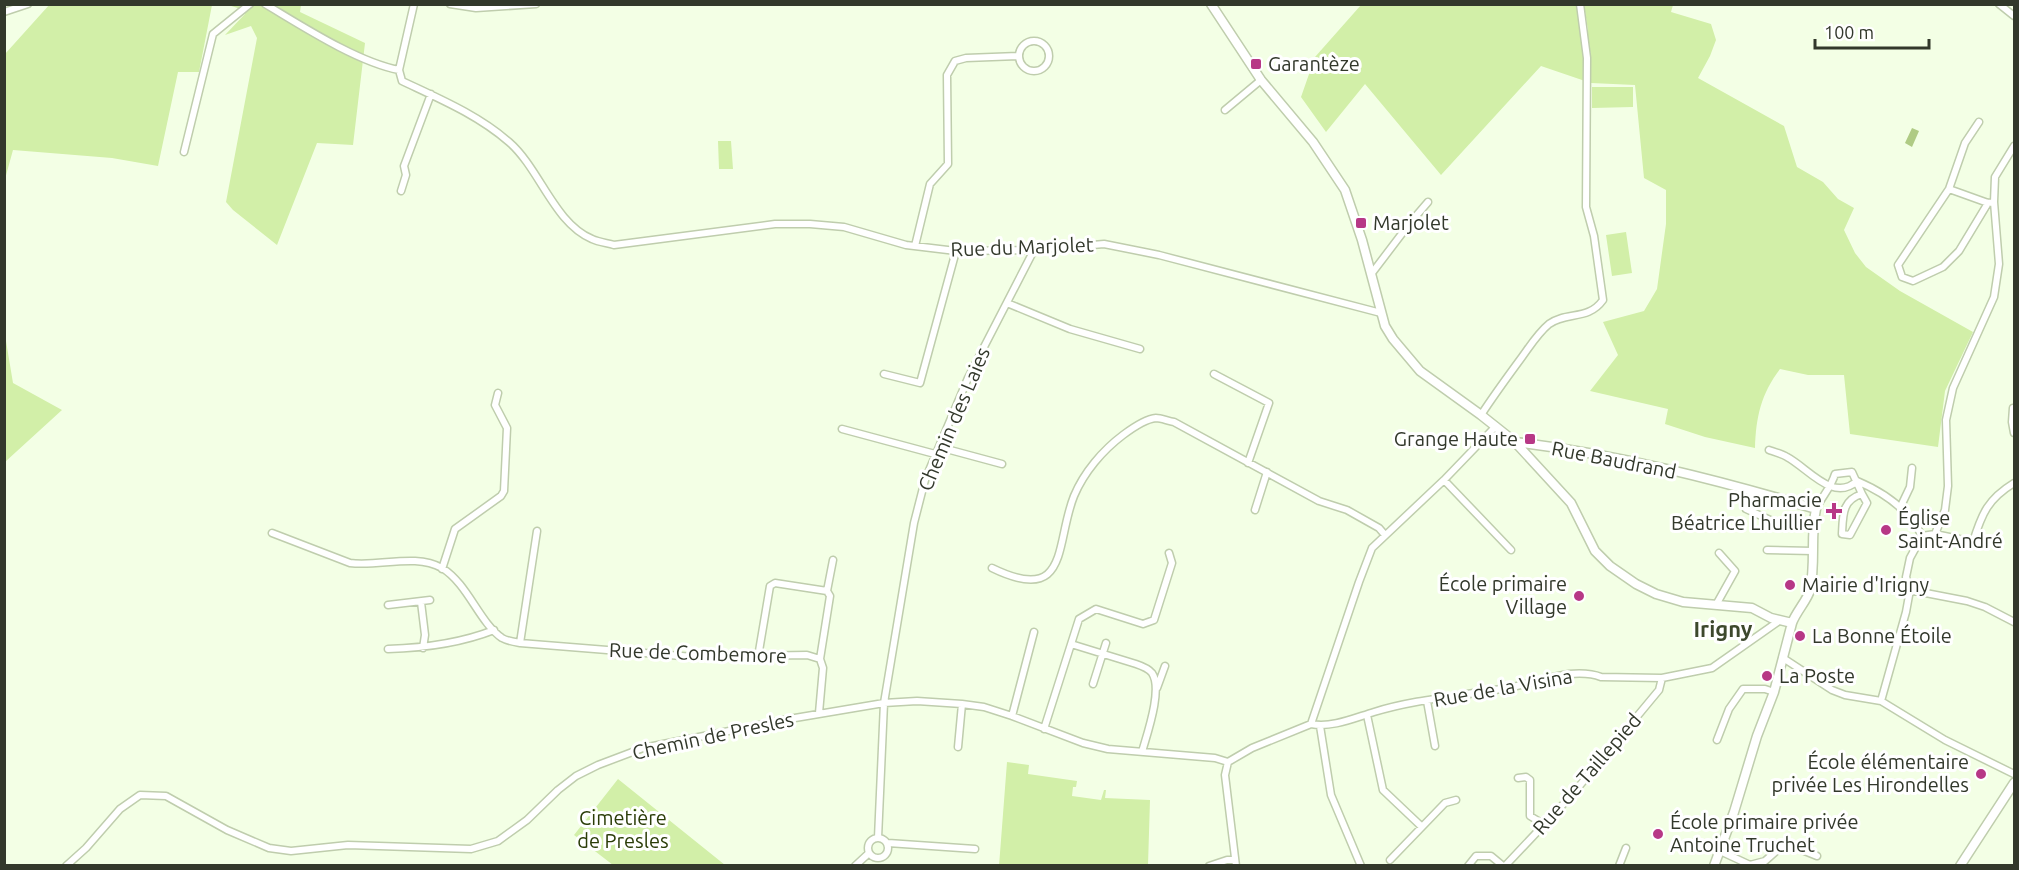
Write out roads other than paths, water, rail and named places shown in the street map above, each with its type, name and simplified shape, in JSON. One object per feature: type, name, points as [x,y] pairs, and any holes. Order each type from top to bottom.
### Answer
[{"type":"street","points":[[4,12],[28,4]]},
{"type":"street","points":[[184,152],[213,34],[250,4]]},
{"type":"street","name":"Rue du Marjolet","points":[[265,4],[382,67],[399,70],[402,81],[465,111],[510,143],[528,162],[574,228],[591,238],[614,245],[775,224],[844,227],[915,246],[956,251],[1034,250],[1109,245],[1159,255],[1381,313]]},
{"type":"street","points":[[399,70],[414,4]]},
{"type":"street","points":[[450,4],[476,8],[536,4]]},
{"type":"street","points":[[1211,4],[1261,80],[1313,142],[1345,190],[1372,273],[1381,313],[1393,339],[1420,371],[1481,414],[1515,442],[1571,503],[1595,551],[1610,566],[1636,584],[1656,594],[1683,602],[1752,608],[1779,621],[1792,623]]},
{"type":"street","points":[[1481,414],[1537,337],[1550,324],[1561,318],[1581,315],[1597,309],[1603,300],[1594,236],[1586,207],[1587,58],[1580,4]]},
{"type":"street","points":[[1999,4],[2014,16]]},
{"type":"street","points":[[1035,41],[1044,44],[1050,56],[1045,67],[1032,71],[1023,66],[1019,56],[1022,46],[1035,41]]},
{"type":"street","points":[[915,246],[930,184],[948,164],[947,75],[955,61],[966,58],[1019,56]]},
{"type":"street","points":[[1225,110],[1261,80]]},
{"type":"street","points":[[402,191],[406,175],[404,166],[431,94]]},
{"type":"street","points":[[1979,122],[1965,143],[1949,189],[1898,266],[1902,277],[1913,281],[1942,267],[1959,251],[1991,203]]},
{"type":"street","points":[[1935,534],[1945,510],[1948,486],[1946,420],[1953,388],[1994,297],[1998,275],[1999,264],[1991,203],[1995,177],[2014,146]]},
{"type":"street","points":[[1949,189],[1991,203]]},
{"type":"street","points":[[1372,273],[1428,202]]},
{"type":"street","name":"Chemin des Laies","points":[[878,838],[885,703],[914,523],[925,480],[969,378],[1034,250]]},
{"type":"street","points":[[884,374],[920,383],[956,251]]},
{"type":"street","points":[[1007,303],[1070,329],[1140,349]]},
{"type":"street","points":[[1214,374],[1269,403],[1248,463]]},
{"type":"street","points":[[442,569],[455,529],[501,496],[504,491],[507,428],[495,405],[498,393]]},
{"type":"street","points":[[2013,408],[2014,433]]},
{"type":"street","points":[[992,568],[1006,575],[1031,581],[1047,575],[1060,555],[1074,496],[1089,470],[1107,447],[1133,428],[1155,418],[1173,422],[1319,501],[1347,510],[1379,528],[1385,535]]},
{"type":"street","points":[[1209,866],[1227,860],[1235,863],[1225,775],[1228,762],[1252,748],[1311,724],[1372,548],[1444,480],[1496,426]]},
{"type":"street","points":[[842,429],[935,454]]},
{"type":"street","name":"Rue Baudrand","points":[[1515,442],[1610,458],[1710,479],[1816,508]]},
{"type":"street","points":[[1533,460],[1545,446]]},
{"type":"street","points":[[939,447],[1002,464]]},
{"type":"street","points":[[1769,450],[1787,456],[1808,474],[1832,487],[1850,487],[1857,481]]},
{"type":"street","points":[[1900,508],[1910,487],[1912,468]]},
{"type":"street","points":[[1255,510],[1267,472]]},
{"type":"street","points":[[1714,866],[1774,692],[1795,614],[1810,593],[1812,529],[1816,508],[1826,491],[1832,487],[1835,474],[1852,472],[1867,503],[1852,534],[1842,534],[1846,504],[1851,497],[1862,494]]},
{"type":"street","points":[[1444,480],[1511,550]]},
{"type":"street","points":[[1857,481],[1871,487],[1900,508],[1922,536]]},
{"type":"street","points":[[1922,536],[1935,534],[1973,542],[1989,502],[2014,483]]},
{"type":"street","points":[[1751,492],[1746,509],[1781,525]]},
{"type":"street","points":[[520,644],[537,531]]},
{"type":"street","name":"Rue de Combemore","points":[[272,532],[350,563],[363,565],[415,561],[429,563],[442,569],[456,580],[494,630],[504,639],[520,644],[694,657],[807,655],[820,659]]},
{"type":"street","points":[[1881,701],[1910,590],[1906,577],[1910,558],[1922,536]]},
{"type":"street","points":[[1767,550],[1813,551]]},
{"type":"street","points":[[1044,729],[1079,619],[1096,609],[1143,624],[1154,620],[1172,563],[1169,553]]},
{"type":"street","points":[[1716,606],[1735,571],[1719,553]]},
{"type":"street","points":[[819,713],[823,668],[820,659],[830,596],[827,591],[833,560]]},
{"type":"street","points":[[758,657],[770,586],[775,583],[827,591]]},
{"type":"street","points":[[1910,590],[1967,601],[1985,607],[2014,622]]},
{"type":"street","points":[[388,605],[430,600]]},
{"type":"street","points":[[421,602],[425,635],[423,648]]},
{"type":"street","name":"Rue de la Visina","points":[[1311,724],[1320,726],[1427,701],[1509,688],[1569,674],[1662,678],[1712,668],[1779,621]]},
{"type":"street","points":[[388,649],[423,648],[494,630]]},
{"type":"street","points":[[1012,716],[1034,632]]},
{"type":"street","points":[[1092,684],[1106,643]]},
{"type":"street","points":[[1071,644],[1146,668],[1152,673],[1157,688]]},
{"type":"street","points":[[1783,658],[1828,687],[1845,695],[1881,701],[1945,740],[2014,774]]},
{"type":"street","points":[[1142,752],[1164,666]]},
{"type":"street","name":"Rue de Taillepied","points":[[1468,866],[1476,856],[1491,856],[1504,866],[1545,825],[1659,690],[1662,678]]},
{"type":"street","points":[[1717,740],[1729,709],[1743,689],[1765,689],[1774,692]]},
{"type":"street","name":"Chemin de Presles","points":[[66,866],[86,848],[120,809],[140,795],[166,796],[227,830],[270,848],[291,851],[348,845],[471,849],[498,841],[527,820],[576,776],[643,748],[819,713],[917,700],[984,707],[1083,743],[1108,749],[1215,758],[1228,762]]},
{"type":"street","points":[[1427,701],[1435,746]]},
{"type":"street","points":[[958,747],[962,704]]},
{"type":"street","points":[[1367,715],[1383,790],[1422,827]]},
{"type":"street","points":[[1320,726],[1331,795],[1361,866]]},
{"type":"street","points":[[1518,778],[1526,777],[1530,780],[1530,816],[1545,825]]},
{"type":"street","points":[[1960,866],[2014,783]]},
{"type":"street","points":[[1390,860],[1446,803],[1456,800]]},
{"type":"street","points":[[888,843],[888,853],[883,857],[873,858],[869,853],[869,843],[878,838],[888,843],[975,849]]},
{"type":"street","points":[[1720,852],[1750,865],[1765,861],[1781,847],[1792,846],[1817,856]]},
{"type":"street","points":[[1619,866],[1626,848]]},
{"type":"street","points":[[855,866],[869,853]]},
{"type":"place","name":"Garantèze","points":[[1256,64]]},
{"type":"place","name":"Marjolet","points":[[1361,223]]},
{"type":"place","name":"Grange Haute","points":[[1530,439]]},
{"type":"place","name":"Pharmacie Béatrice Lhuillier","points":[[1834,511]]},
{"type":"place","name":"Église Saint-André","points":[[1886,530]]},
{"type":"place","name":"Mairie d'Irigny","points":[[1790,585]]},
{"type":"place","name":"École primaire Village","points":[[1579,596]]},
{"type":"place","name":"La Bonne Étoile","points":[[1800,636]]},
{"type":"place","name":"La Poste","points":[[1767,676]]},
{"type":"place","name":"École élémentaire privée Les Hirondelles","points":[[1981,774]]},
{"type":"place","name":"École primaire privée Antoine Truchet","points":[[1658,834]]},
{"type":"district","name":"Irigny","points":[[1723,629]]},
{"type":"park label","name":"Cimetière de Presles","points":[[623,830]]}]
